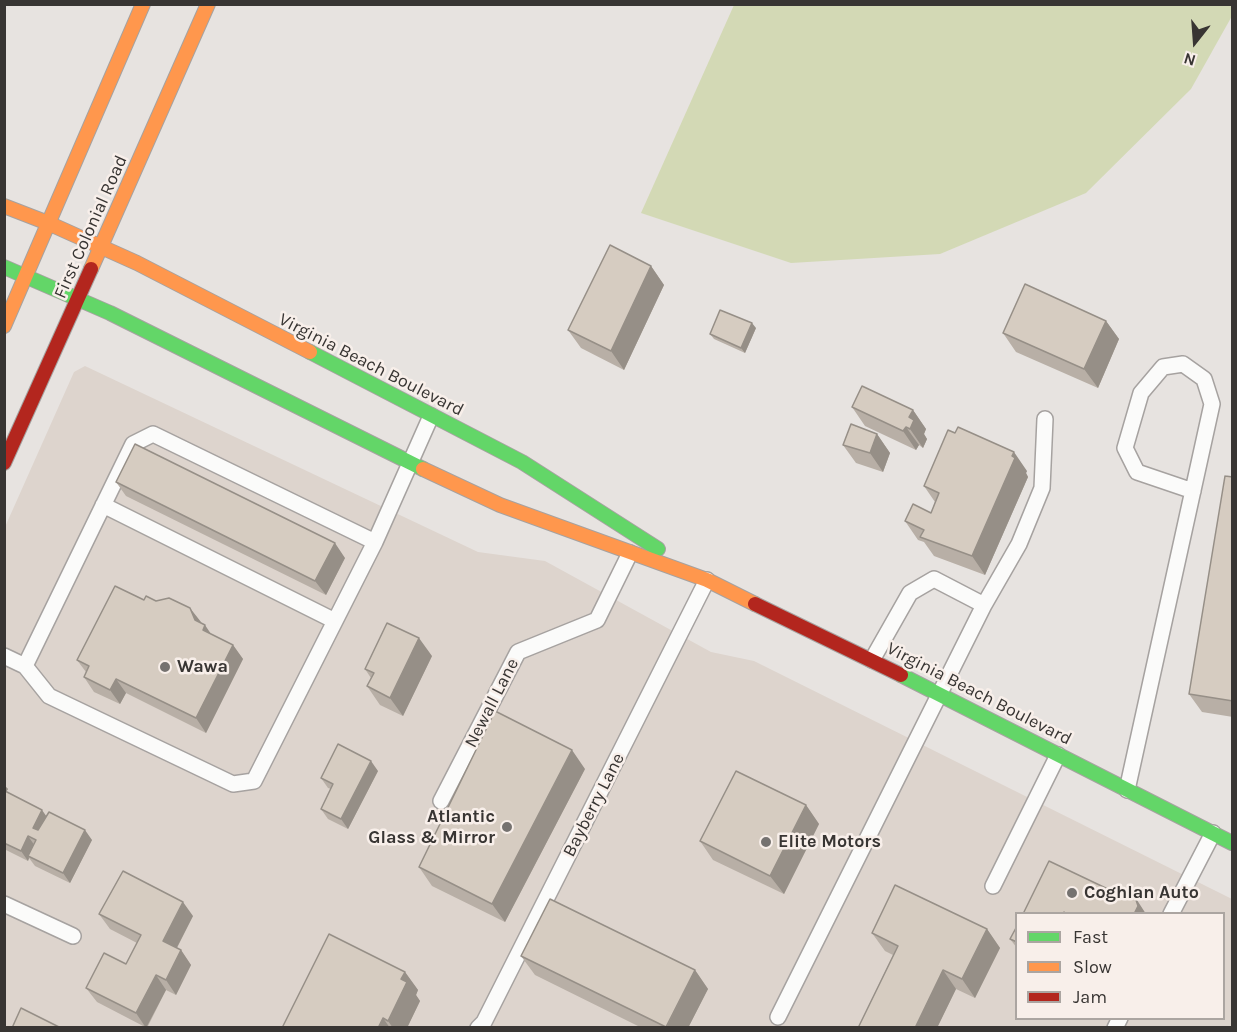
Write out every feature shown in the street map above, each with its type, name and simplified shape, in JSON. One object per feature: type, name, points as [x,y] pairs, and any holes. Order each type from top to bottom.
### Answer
[{"type":"main road","points":[[4,326],[143,4]]},
{"type":"main road","name":"First Colonial Road","points":[[4,463],[79,299],[208,4]]},
{"type":"main road","name":"Virginia Beach Boulevard","points":[[4,206],[137,263],[522,462],[707,580]]},
{"type":"main road","name":"Virginia Beach Boulevard","points":[[4,267],[79,299],[410,463],[500,505],[707,580],[872,660],[1233,843]]},
{"type":"lane","points":[[1127,790],[1193,491],[1212,404],[1204,379],[1183,364],[1163,367],[1141,393],[1125,448],[1137,472],[1193,491]]},
{"type":"lane","points":[[4,656],[25,666],[49,696],[234,784],[254,781],[375,542],[431,416]]},
{"type":"lane","points":[[778,1017],[984,605],[1019,544],[1042,489],[1045,419]]},
{"type":"lane","points":[[25,666],[133,444],[153,434],[375,542]]},
{"type":"lane","points":[[104,505],[335,621]]},
{"type":"lane","name":"Newall Lane","points":[[441,801],[518,652],[597,620],[630,553]]},
{"type":"lane","points":[[872,660],[910,593],[934,579],[984,605]]},
{"type":"lane","name":"Bayberry Lane","points":[[478,1028],[489,1011],[707,580]]},
{"type":"lane","points":[[993,886],[1058,755]]},
{"type":"lane","points":[[1172,912],[1213,833]]},
{"type":"lane","points":[[4,904],[73,936]]},
{"type":"shaded area","points":[[85,366],[478,552],[545,561],[711,652],[754,661],[1232,899],[1232,1027],[5,1028],[5,527],[74,372]]},
{"type":"green space","points":[[1232,4],[1232,16],[1191,89],[1086,193],[940,254],[791,263],[641,213],[734,5]]},
{"type":"building","points":[[610,245],[651,266],[611,351],[568,330]]},
{"type":"building","points":[[1025,284],[1106,321],[1084,369],[1003,333]]},
{"type":"building","points":[[720,310],[752,323],[741,348],[710,334]]},
{"type":"building","points":[[862,386],[913,410],[909,417],[914,420],[910,429],[906,427],[903,431],[852,407]]},
{"type":"building","points":[[851,424],[877,434],[870,453],[843,445]]},
{"type":"building","points":[[958,427],[1014,452],[1012,456],[1015,458],[972,556],[920,537],[924,530],[905,521],[913,504],[931,513],[939,493],[924,486],[948,430],[955,433]]},
{"type":"building","points":[[135,444],[335,543],[315,581],[116,482]]},
{"type":"building","points":[[1225,476],[1233,477],[1233,701],[1189,694]]},
{"type":"building","name":"Wawa","points":[[115,586],[144,600],[146,596],[156,601],[169,598],[190,608],[195,620],[205,625],[203,630],[233,645],[196,718],[116,679],[110,690],[84,677],[89,666],[77,660]]},
{"type":"building","points":[[387,623],[419,638],[390,698],[367,686],[374,673],[365,669]]},
{"type":"building","name":"Atlantic Glass & Mirror","points":[[495,711],[572,750],[492,904],[419,867]]},
{"type":"building","points":[[338,744],[371,761],[341,819],[321,809],[333,784],[321,778]]},
{"type":"building","name":"Elite Motors","points":[[736,771],[806,805],[770,876],[700,841]]},
{"type":"building","points":[[5,791],[42,810],[33,828],[38,830],[49,812],[85,830],[63,873],[28,856],[36,840],[28,836],[21,851],[4,843]]},
{"type":"building","points":[[1049,861],[1112,891],[1113,887],[1135,897],[1138,906],[1135,912],[1024,912]]},
{"type":"building","points":[[123,871],[183,902],[163,941],[181,950],[166,980],[156,975],[136,1013],[86,988],[104,953],[126,964],[141,935],[99,914]]},
{"type":"building","points":[[895,885],[987,929],[962,979],[943,970],[915,1028],[858,1028],[898,946],[872,933]]},
{"type":"building","points":[[550,899],[695,970],[666,1027],[521,956]]},
{"type":"building","points":[[1015,930],[1015,941],[1010,939]]},
{"type":"building","points":[[329,934],[405,972],[401,979],[407,982],[388,1021],[383,1018],[378,1028],[282,1028]]},
{"type":"building","points":[[21,1008],[61,1028],[12,1028]]},
{"type":"traffic: fast","points":[[4,267],[110,313],[423,469]]},
{"type":"traffic: fast","points":[[310,352],[522,462],[658,549]]},
{"type":"traffic: fast","points":[[901,675],[1232,843]]},
{"type":"traffic: slow","points":[[4,326],[143,4]]},
{"type":"traffic: slow","points":[[91,269],[208,4]]},
{"type":"traffic: slow","points":[[4,206],[137,263],[310,352]]},
{"type":"traffic: slow","points":[[423,469],[500,505],[707,580],[755,604]]},
{"type":"traffic: jam","points":[[4,463],[91,269]]},
{"type":"traffic: jam","points":[[755,604],[901,675]]},
{"type":"place","name":"Wawa","points":[[165,667]]},
{"type":"place","name":"Atlantic Glass & Mirror","points":[[507,827]]},
{"type":"place","name":"Elite Motors","points":[[766,842]]},
{"type":"place","name":"Coghlan Auto","points":[[1072,893]]}]
